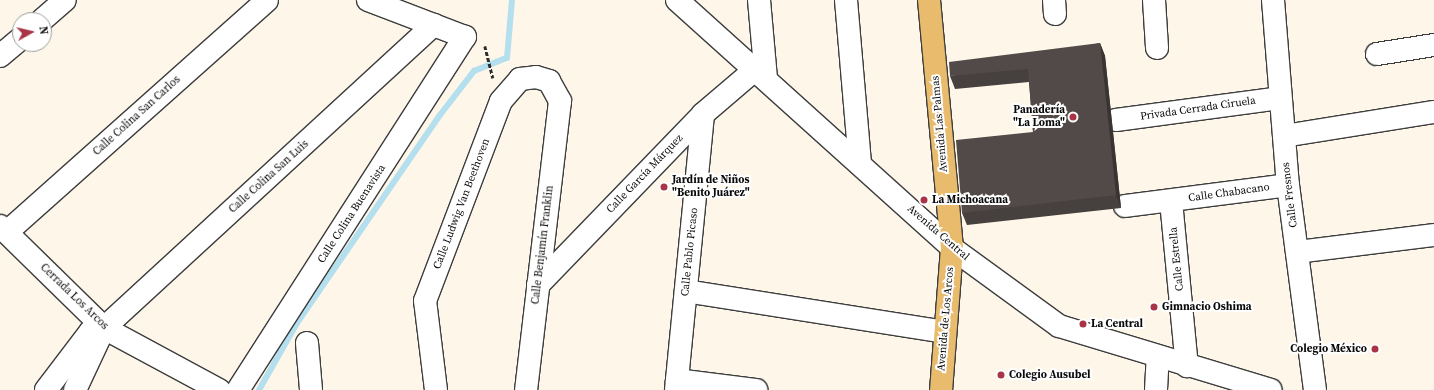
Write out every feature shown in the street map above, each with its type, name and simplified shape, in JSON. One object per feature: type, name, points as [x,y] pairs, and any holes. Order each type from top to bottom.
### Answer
[{"type":"main road","name":"Avenida Las Palmas","points":[[929,0],[952,248]]},
{"type":"main road","name":"Avenida de Los Arcos","points":[[940,390],[952,248]]},
{"type":"street","points":[[51,12],[65,0]]},
{"type":"street","name":"Calle Colina San Carlos","points":[[3,229],[267,0]]},
{"type":"street","points":[[368,0],[434,25]]},
{"type":"street","name":"Avenida Central","points":[[677,0],[762,73],[952,248],[1059,326],[1187,366],[1271,390]]},
{"type":"street","points":[[759,0],[762,73]]},
{"type":"street","points":[[846,0],[860,164]]},
{"type":"street","points":[[1154,0],[1157,48]]},
{"type":"street","name":"Calle Fresnos","points":[[1273,0],[1288,185],[1315,390]]},
{"type":"street","name":"Calle Colina Buenavista","points":[[238,390],[465,37],[434,25]]},
{"type":"street","name":"Calle Colina San Luis","points":[[104,328],[434,25]]},
{"type":"street","points":[[1377,54],[1434,45]]},
{"type":"street","points":[[0,56],[12,46]]},
{"type":"street","name":"Calle García Márquez","points":[[538,285],[703,114],[762,73]]},
{"type":"street","name":"Calle Ludwig Van Beethoven","points":[[436,390],[425,301],[501,101],[520,79],[536,77],[549,81],[560,101]]},
{"type":"street","name":"Privada Cerrada Ciruela","points":[[1116,120],[1280,98]]},
{"type":"street","name":"Calle Benjamín Franklin","points":[[526,390],[560,101]]},
{"type":"street","points":[[1284,136],[1434,112]]},
{"type":"street","name":"Calle Pablo Picaso","points":[[677,385],[703,114]]},
{"type":"street","name":"Calle Chabacano","points":[[1125,206],[1288,185]]},
{"type":"street","name":"Calle Estrella","points":[[1171,201],[1187,366]]},
{"type":"street","name":"Cerrada Los Arcos","points":[[3,229],[104,328],[219,390]]},
{"type":"street","points":[[1297,252],[1434,235]]},
{"type":"street","points":[[686,291],[945,332]]},
{"type":"street","points":[[46,390],[90,332],[104,328]]},
{"type":"street","points":[[75,390],[104,328]]},
{"type":"street","points":[[307,343],[311,390]]},
{"type":"street","points":[[1156,390],[1158,357]]},
{"type":"street","points":[[677,385],[756,390]]},
{"type":"path","points":[[486,50],[494,80]]},
{"type":"building","name":"Panadería \"La Loma\"","points":[[1100,43],[1116,195],[962,213],[956,140],[1033,132],[1028,69],[950,76],[949,62]]},
{"type":"waterway","points":[[259,390],[297,323],[440,115],[474,71],[507,58],[512,0]]},
{"type":"place","name":"Panadería \"La Loma\"","points":[[1073,117]]},
{"type":"place","name":"Jardín de Niños \"Benito Juárez\"","points":[[664,187]]},
{"type":"place","name":"La Michoacana","points":[[924,200]]},
{"type":"place","name":"Gimnacio Oshima","points":[[1154,307]]},
{"type":"place","name":"La Central","points":[[1083,324]]},
{"type":"place","name":"Colegio México","points":[[1375,349]]},
{"type":"place","name":"Colegio Ausubel","points":[[1001,375]]}]
